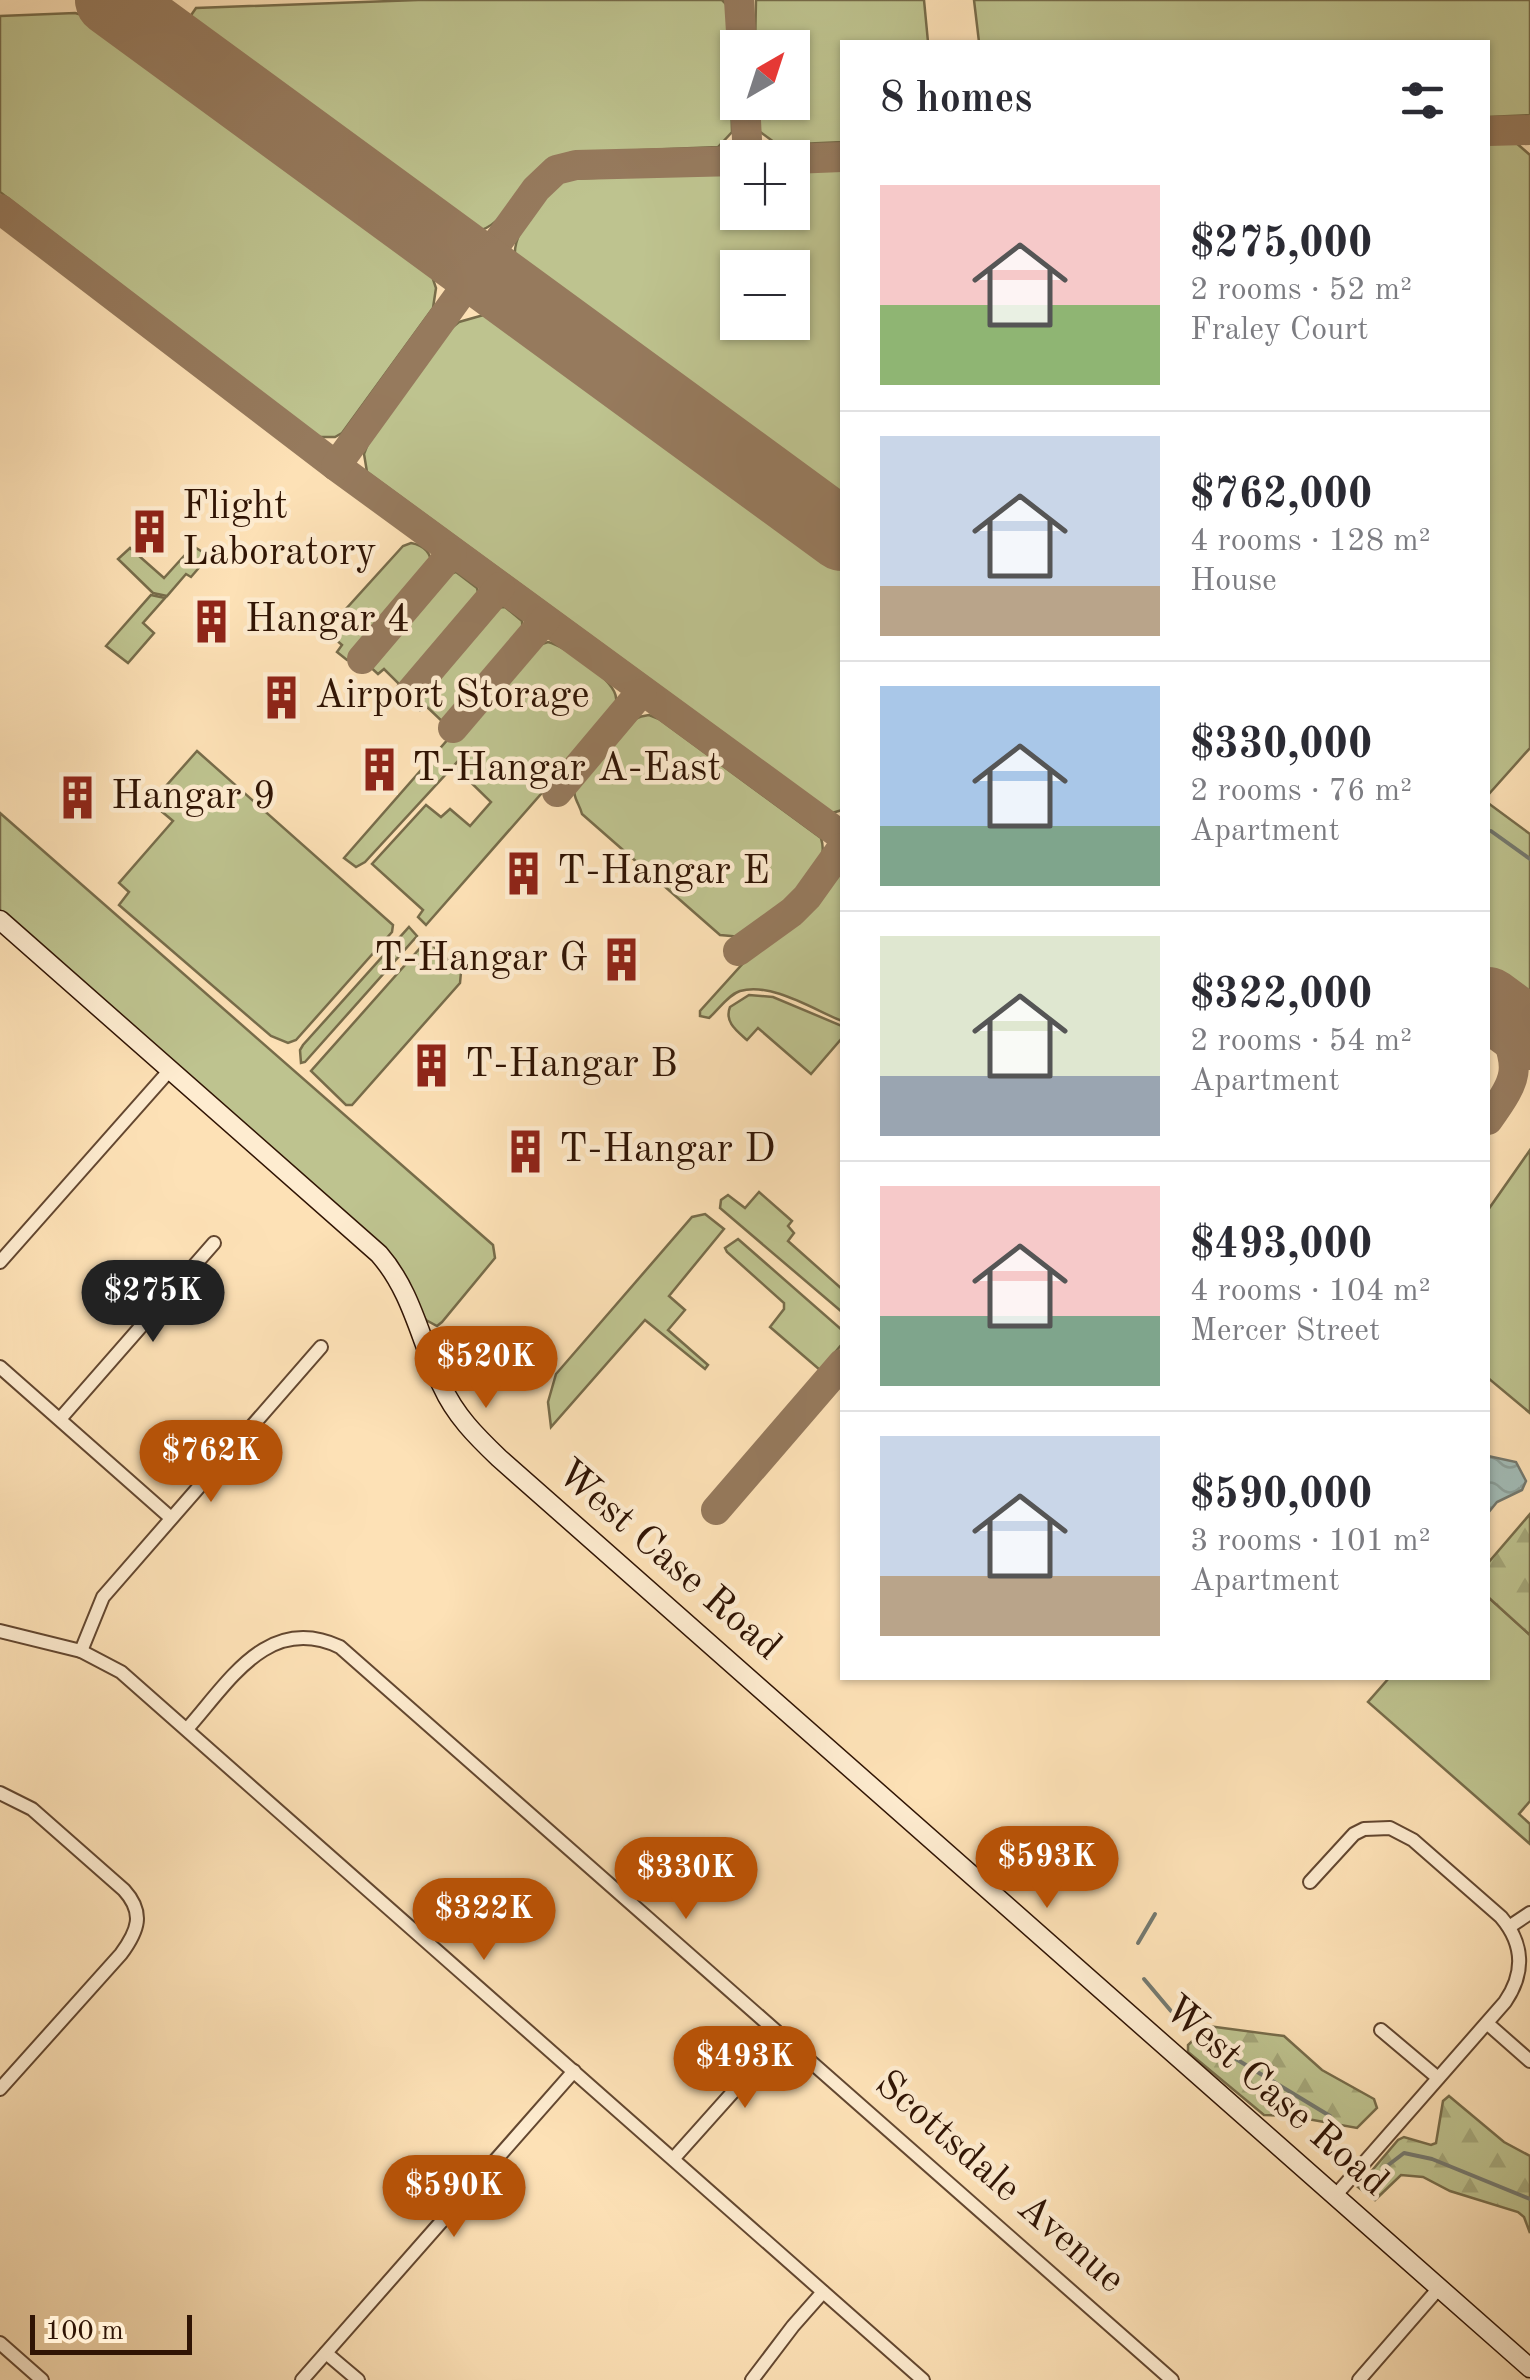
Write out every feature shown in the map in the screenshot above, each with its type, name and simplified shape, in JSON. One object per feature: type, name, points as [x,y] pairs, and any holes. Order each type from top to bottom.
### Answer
[{"type":"main road","name":"West Case Road","points":[[0,920],[388,1264],[409,1298],[448,1400],[499,1458],[1530,2368]]},
{"type":"street","points":[[0,1262],[169,1071]]},
{"type":"street","points":[[60,1419],[214,1243]]},
{"type":"street","points":[[81,1651],[104,1597],[321,1348]]},
{"type":"street","points":[[0,1367],[171,1518]]},
{"type":"street","points":[[0,1631],[81,1651],[121,1672],[924,2380]]},
{"type":"street","name":"Scottsdale Avenue","points":[[187,1729],[246,1663],[275,1642],[308,1637],[340,1647],[1172,2380]]},
{"type":"street","points":[[0,1793],[32,1809],[124,1890],[134,1904],[138,1920],[135,1935],[121,1954],[0,2089]]},
{"type":"street","points":[[1310,1882],[1354,1834],[1364,1829],[1390,1828],[1412,1840],[1510,1927],[1519,1952],[1514,1989],[1488,2024],[1336,2196]]},
{"type":"street","points":[[1510,1927],[1530,1913]]},
{"type":"street","points":[[1488,2024],[1530,2061]]},
{"type":"street","points":[[1381,2030],[1438,2078]]},
{"type":"street","points":[[674,2158],[783,2036]]},
{"type":"street","points":[[302,2380],[574,2071]]},
{"type":"street","points":[[1360,2380],[1439,2288]]},
{"type":"street","points":[[752,2380],[823,2292]]},
{"type":"street","points":[[0,2343],[26,2375],[42,2380]]},
{"type":"street","points":[[326,2353],[358,2380]]},
{"type":"green space","points":[[418,0],[722,0],[728,6],[729,30],[720,30],[720,120],[732,120],[732,132],[720,140],[718,147],[570,153],[539,170],[498,219],[472,233],[185,24],[196,8]]},
{"type":"green space","points":[[756,0],[924,0],[928,40],[840,40],[840,142],[771,140],[759,131],[759,120],[810,120],[810,30],[755,30]]},
{"type":"green space","points":[[974,0],[1530,0],[1530,115],[1490,117],[1490,40],[979,40]]},
{"type":"green space","points":[[75,13],[93,18],[427,261],[436,288],[433,308],[342,433],[318,437],[0,192],[0,16]]},
{"type":"green space","points":[[1514,141],[1530,155],[1530,748],[1490,793],[1490,142]]},
{"type":"green space","points":[[840,168],[840,498],[518,265],[516,243],[521,230],[548,194],[568,179],[720,173],[720,230],[810,230],[810,169]]},
{"type":"green space","points":[[487,314],[505,317],[840,563],[840,811],[832,813],[367,472],[364,454],[369,441],[448,331],[459,322]]},
{"type":"green space","points":[[411,543],[427,551],[431,568],[354,659],[347,660],[337,652],[342,645],[326,631],[403,546]]},
{"type":"green space","points":[[193,546],[209,556],[167,596],[153,593],[118,559],[130,548],[164,578]]},
{"type":"green space","points":[[456,572],[477,588],[480,602],[405,690],[384,669],[378,674],[367,664],[441,577]]},
{"type":"green space","points":[[151,595],[165,598],[143,623],[154,633],[128,663],[106,646]]},
{"type":"green space","points":[[505,607],[522,621],[523,639],[452,722],[446,725],[425,705],[420,710],[412,698],[487,614],[494,608]]},
{"type":"green space","points":[[548,642],[599,673],[616,698],[614,710],[426,925],[418,917],[423,910],[372,864],[426,805],[441,817],[450,809],[470,826],[491,802],[457,769],[462,764],[459,760],[365,862],[356,867],[344,858],[527,649]]},
{"type":"green space","points":[[649,715],[821,838],[818,868],[809,882],[783,908],[742,937],[720,935],[582,814],[575,795],[577,781],[618,731]]},
{"type":"green space","points":[[197,751],[393,925],[392,932],[296,1040],[288,1043],[271,1036],[119,905],[129,892],[119,883],[173,821],[160,810],[158,795]]},
{"type":"green space","points":[[1490,804],[1530,834],[1530,1002],[1490,972]]},
{"type":"green space","points":[[0,813],[493,1245],[495,1258],[442,1322],[437,1326],[426,1320],[373,1238],[0,911]]},
{"type":"green space","points":[[840,871],[840,1020],[779,994],[752,989],[731,996],[709,1018],[700,1016],[700,1011],[747,959],[810,908]]},
{"type":"green space","points":[[409,927],[417,936],[301,1063],[303,1045]]},
{"type":"green space","points":[[430,943],[461,972],[460,983],[352,1105],[346,1105],[311,1071],[421,947]]},
{"type":"green space","points":[[749,995],[773,997],[840,1025],[840,1040],[811,1074],[758,1028],[747,1040],[732,1026],[730,1007]]},
{"type":"green space","points":[[1530,1150],[1530,1413],[1490,1380],[1490,1207]]},
{"type":"green space","points":[[759,1192],[792,1221],[788,1226],[794,1233],[788,1241],[840,1287],[840,1310],[720,1208],[721,1200],[728,1195],[745,1208]]},
{"type":"green space","points":[[705,1214],[724,1229],[669,1296],[685,1310],[668,1330],[708,1365],[705,1369],[645,1320],[551,1427],[548,1402],[556,1374],[692,1217]]},
{"type":"green space","points":[[738,1239],[840,1328],[840,1346],[820,1370],[770,1327],[784,1309],[784,1303],[725,1248]]},
{"type":"green space","points":[[1530,1514],[1530,1635],[1490,1599],[1490,1561]]},
{"type":"green space","points":[[1490,1599],[1530,1635],[1530,1801],[1519,1814],[1530,1824],[1530,1844],[1368,1702],[1387,1680],[1490,1680]]},
{"type":"green space","points":[[1208,2026],[1284,2036],[1322,2070],[1374,2099],[1377,2108],[1357,2128],[1264,2115],[1188,2052],[1188,2045]]},
{"type":"green space","points":[[1449,2096],[1504,2142],[1530,2156],[1530,2233],[1518,2212],[1450,2191],[1423,2177],[1401,2175],[1375,2200],[1358,2187],[1398,2140],[1404,2137],[1436,2143],[1443,2101]]},
{"type":"water","points":[[1490,1456],[1516,1462],[1526,1481],[1522,1490],[1497,1502],[1490,1511]]},
{"type":"waterway","points":[[1491,831],[1530,859]]},
{"type":"waterway","points":[[1138,1943],[1155,1914]]},
{"type":"waterway","points":[[1144,1979],[1171,2011]]},
{"type":"waterway","points":[[1213,2045],[1330,2116]]},
{"type":"waterway","points":[[1387,2166],[1404,2153],[1432,2159],[1530,2199]]},
{"type":"taxiway","points":[[739,0],[741,30]]},
{"type":"taxiway","points":[[746,120],[747,140]]},
{"type":"taxiway","points":[[1490,131],[1530,130]]},
{"type":"taxiway","points":[[810,158],[840,157]]},
{"type":"taxiway","points":[[336,466],[536,189],[556,170],[576,165],[720,161]]},
{"type":"taxiway","points":[[0,209],[336,466],[840,835]]},
{"type":"taxiway","points":[[362,659],[452,553]]},
{"type":"taxiway","points":[[409,694],[500,587]]},
{"type":"taxiway","points":[[453,728],[545,620]]},
{"type":"taxiway","points":[[557,792],[642,691]]},
{"type":"taxiway","points":[[738,951],[792,912],[840,851]]},
{"type":"taxiway","points":[[1490,1117],[1507,1090],[1514,1069],[1499,1012]]},
{"type":"taxiway","points":[[716,1510],[840,1366]]},
{"type":"runway","points":[[111,0],[840,534]]},
{"type":"runway","points":[[1490,1004],[1530,1034]]},
{"type":"place","name":"Flight Laboratory","points":[[149,531]]},
{"type":"place","name":"Hangar 4","points":[[212,621]]},
{"type":"place","name":"Airport Storage","points":[[282,697]]},
{"type":"place","name":"T-Hangar A-East","points":[[379,770]]},
{"type":"place","name":"Hangar 9","points":[[78,798]]},
{"type":"place","name":"T-Hangar E","points":[[524,873]]},
{"type":"place","name":"T-Hangar G","points":[[621,960]]},
{"type":"place","name":"T-Hangar B","points":[[432,1066]]},
{"type":"place","name":"T-Hangar D","points":[[526,1151]]}]
